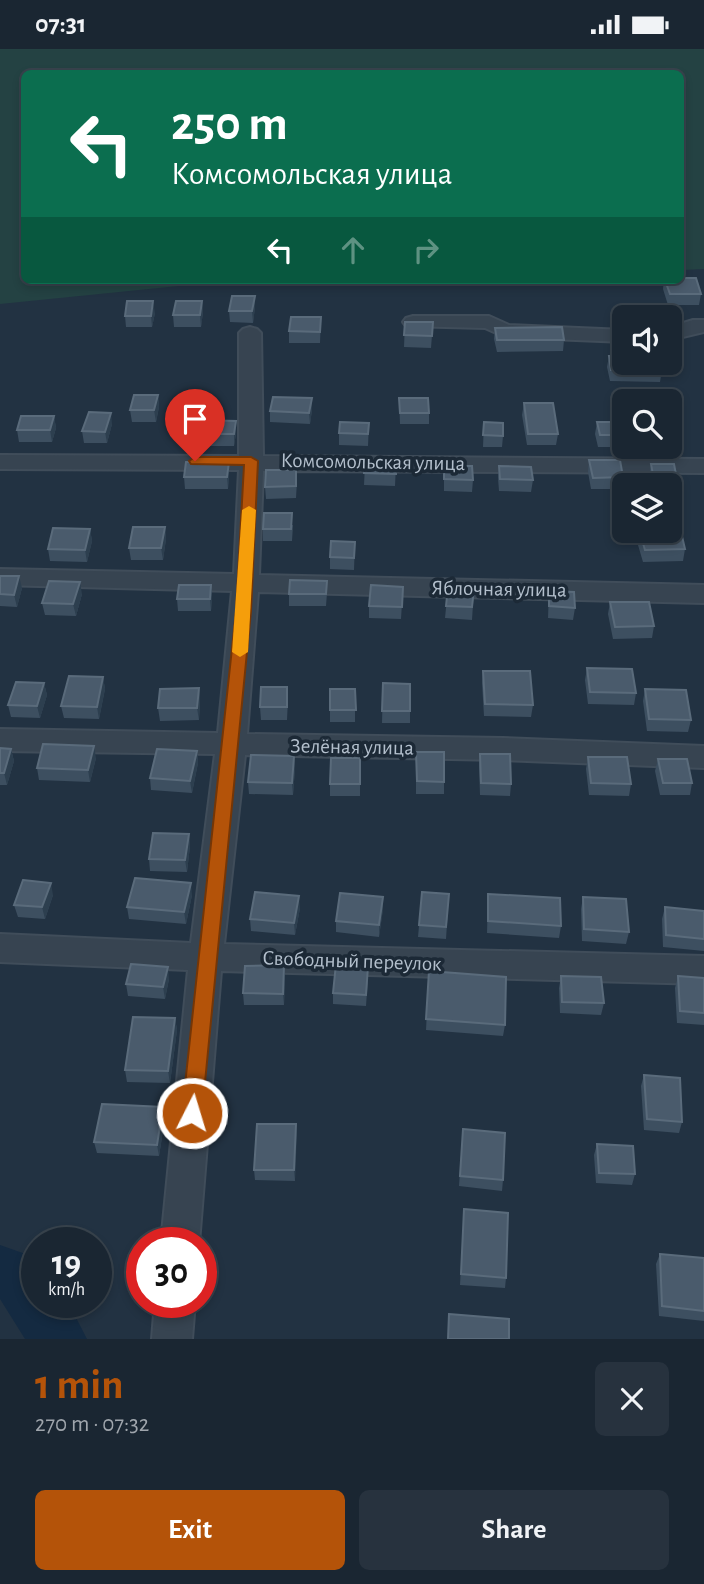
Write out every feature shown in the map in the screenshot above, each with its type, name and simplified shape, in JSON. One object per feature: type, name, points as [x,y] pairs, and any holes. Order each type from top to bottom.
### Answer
[{"type":"street","points":[[413,322],[489,322],[505,331],[612,336]]},
{"type":"street","points":[[682,330],[704,326]]},
{"type":"street","points":[[181,1227],[206,957],[231,746],[246,584],[251,461],[250,333]]},
{"type":"street","name":"Комсомольская улица","points":[[0,462],[704,465]]},
{"type":"street","name":"Яблочная улица","points":[[0,577],[704,594]]},
{"type":"street","name":"Зелёная улица","points":[[0,740],[503,749],[704,757]]},
{"type":"street","name":"Свободный переулок","points":[[0,948],[206,957],[704,970]]},
{"type":"street","points":[[172,1339],[174,1318]]},
{"type":"green space","points":[[0,49],[704,49],[704,269],[684,270],[684,70],[21,70],[21,284],[198,284],[0,304]]},
{"type":"building","points":[[684,278],[696,278],[701,294],[670,294],[666,284],[684,284]]},
{"type":"building","points":[[232,296],[255,296],[252,311],[229,311]]},
{"type":"building","points":[[127,301],[153,301],[151,316],[125,316]]},
{"type":"building","points":[[176,301],[202,301],[200,315],[173,315]]},
{"type":"building","points":[[291,317],[321,317],[320,332],[289,331]]},
{"type":"building","points":[[405,322],[433,322],[432,336],[404,335]]},
{"type":"building","points":[[562,327],[564,340],[497,340],[495,328]]},
{"type":"building","points":[[134,395],[158,395],[154,410],[130,410]]},
{"type":"building","points":[[273,397],[312,398],[309,413],[270,411]]},
{"type":"building","points":[[399,398],[428,398],[429,413],[400,413]]},
{"type":"building","points":[[524,403],[553,403],[558,434],[528,434]]},
{"type":"building","points":[[89,412],[111,413],[105,432],[82,431]]},
{"type":"building","points":[[21,416],[54,416],[50,430],[17,430]]},
{"type":"building","points":[[199,420],[236,421],[234,434],[197,434]]},
{"type":"building","points":[[340,422],[369,423],[368,434],[339,433]]},
{"type":"building","points":[[484,422],[503,423],[503,436],[483,435]]},
{"type":"building","points":[[597,422],[612,422],[612,435],[600,435]]},
{"type":"building","points":[[589,460],[620,460],[622,473],[612,473],[612,477],[593,478]]},
{"type":"building","points":[[186,462],[229,462],[227,477],[184,477]]},
{"type":"building","points":[[365,464],[396,465],[396,474],[364,473]]},
{"type":"building","points":[[651,464],[674,464],[676,473],[653,473]]},
{"type":"building","points":[[444,466],[472,466],[473,480],[444,479]]},
{"type":"building","points":[[499,466],[531,467],[533,480],[500,479]]},
{"type":"building","points":[[266,470],[296,470],[296,486],[265,487]]},
{"type":"building","points":[[264,513],[292,513],[291,529],[263,529]]},
{"type":"building","points":[[133,527],[165,527],[161,548],[129,548]]},
{"type":"building","points":[[53,528],[90,529],[85,550],[48,549]]},
{"type":"building","points":[[682,536],[685,549],[645,550],[643,543],[682,543]]},
{"type":"building","points":[[331,541],[355,542],[354,558],[330,557]]},
{"type":"building","points":[[0,576],[19,576],[14,595],[0,594]]},
{"type":"building","points":[[290,580],[327,581],[326,594],[289,594]]},
{"type":"building","points":[[49,581],[80,582],[73,604],[42,603]]},
{"type":"building","points":[[179,585],[211,585],[210,599],[177,599]]},
{"type":"building","points":[[371,585],[403,587],[402,607],[369,606]]},
{"type":"building","points":[[448,587],[474,589],[472,607],[446,606]]},
{"type":"building","points":[[549,591],[574,592],[575,608],[549,606]]},
{"type":"building","points":[[610,602],[649,602],[654,626],[615,627]]},
{"type":"building","points":[[587,668],[632,669],[636,693],[590,692]]},
{"type":"building","points":[[483,671],[530,671],[533,705],[485,704]]},
{"type":"building","points":[[69,676],[103,677],[97,707],[61,706]]},
{"type":"building","points":[[16,682],[44,683],[37,706],[8,705]]},
{"type":"building","points":[[383,683],[410,684],[410,711],[382,711]]},
{"type":"building","points":[[261,687],[287,687],[287,707],[260,707]]},
{"type":"building","points":[[199,688],[197,708],[158,708],[160,689]]},
{"type":"building","points":[[330,689],[355,689],[356,710],[330,710]]},
{"type":"building","points":[[645,689],[686,690],[691,720],[649,719]]},
{"type":"building","points":[[43,744],[94,746],[88,770],[37,768]]},
{"type":"building","points":[[0,748],[11,749],[4,773],[0,773]]},
{"type":"building","points":[[157,749],[197,751],[190,781],[150,778]]},
{"type":"building","points":[[416,752],[444,752],[444,782],[417,781]]},
{"type":"building","points":[[480,754],[510,754],[511,784],[481,783]]},
{"type":"building","points":[[251,755],[294,756],[292,783],[248,782]]},
{"type":"building","points":[[588,757],[627,757],[631,784],[591,783]]},
{"type":"building","points":[[331,758],[360,758],[360,784],[330,784]]},
{"type":"building","points":[[658,759],[687,759],[692,783],[663,783]]},
{"type":"building","points":[[153,833],[189,834],[185,860],[149,859]]},
{"type":"building","points":[[135,878],[191,883],[184,912],[127,907]]},
{"type":"building","points":[[23,880],[51,883],[42,907],[14,905]]},
{"type":"building","points":[[255,892],[299,896],[294,923],[250,919]]},
{"type":"building","points":[[422,892],[449,894],[446,927],[419,925]]},
{"type":"building","points":[[340,893],[383,897],[379,925],[336,921]]},
{"type":"building","points":[[488,894],[560,898],[561,926],[488,921]]},
{"type":"building","points":[[583,897],[626,899],[629,932],[584,929]]},
{"type":"building","points":[[665,907],[704,911],[704,939],[666,935]]},
{"type":"building","points":[[131,964],[168,967],[163,987],[126,984]]},
{"type":"building","points":[[336,964],[368,966],[366,995],[333,993]]},
{"type":"building","points":[[284,965],[283,994],[243,993],[245,966]]},
{"type":"building","points":[[429,971],[506,977],[505,1025],[426,1019]]},
{"type":"building","points":[[561,976],[601,977],[604,1003],[562,1002]]},
{"type":"building","points":[[678,976],[704,978],[704,1013],[680,1011]]},
{"type":"building","points":[[133,1017],[175,1018],[168,1071],[125,1070]]},
{"type":"building","points":[[644,1075],[680,1078],[682,1122],[647,1119]]},
{"type":"building","points":[[102,1104],[163,1107],[157,1145],[94,1142]]},
{"type":"building","points":[[257,1124],[296,1124],[294,1170],[254,1170]]},
{"type":"building","points":[[463,1129],[505,1133],[503,1180],[460,1176]]},
{"type":"building","points":[[597,1144],[633,1146],[635,1174],[599,1173]]},
{"type":"building","points":[[464,1209],[508,1213],[506,1278],[461,1274]]},
{"type":"building","points":[[660,1254],[704,1258],[704,1311],[662,1306]]},
{"type":"building","points":[[449,1314],[509,1319],[509,1339],[448,1339]]},
{"type":"waterway","points":[[0,1272],[20,1279],[58,1339]]},
{"type":"slow traffic","points":[[240,652],[249,510]]},
{"type":"route","points":[[192,1113],[206,957],[244,611],[251,461],[195,461]]}]
